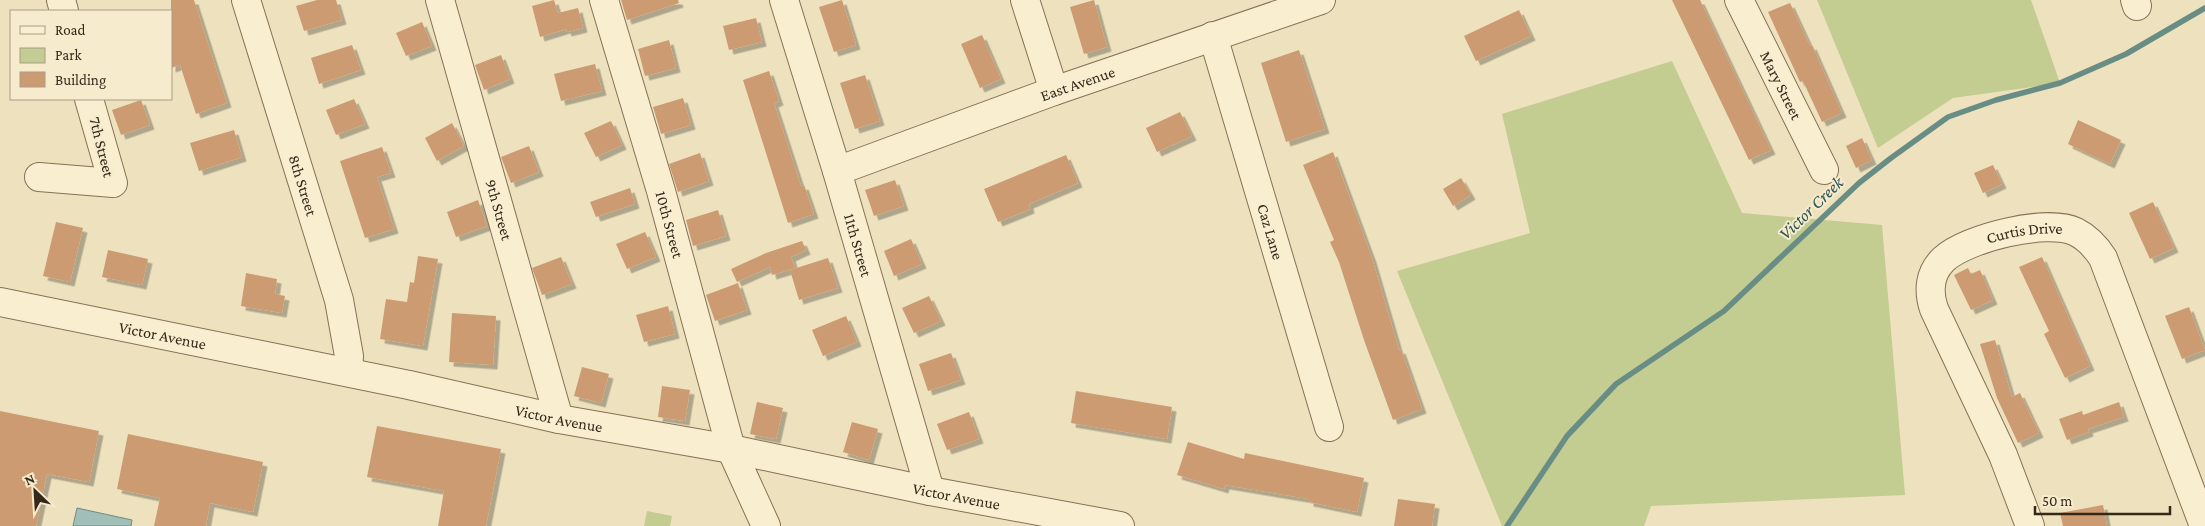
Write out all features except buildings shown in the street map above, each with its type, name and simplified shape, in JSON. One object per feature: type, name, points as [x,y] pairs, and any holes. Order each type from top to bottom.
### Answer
[{"type":"street","name":"8th Street","points":[[246,0],[339,300],[349,356],[348,372]]},
{"type":"street","name":"9th Street","points":[[440,0],[558,419]]},
{"type":"street","name":"10th Street","points":[[604,0],[661,191],[731,450],[766,526]]},
{"type":"street","name":"11th Street","points":[[784,0],[837,171],[930,491]]},
{"type":"street","points":[[1025,0],[1054,91]]},
{"type":"street","name":"East Avenue","points":[[837,171],[1054,91],[1213,36],[1280,6],[1321,0]]},
{"type":"street","name":"Mary Street","points":[[1740,0],[1824,170]]},
{"type":"street","name":"Caz Lane","points":[[1213,36],[1329,427]]},
{"type":"street","name":"7th Street","points":[[39,177],[113,184],[89,100]]},
{"type":"street","name":"Curtis Drive","points":[[2030,526],[2003,455],[1934,309],[1930,288],[1937,268],[1953,253],[2000,235],[2050,227],[2063,228],[2086,238],[2103,258],[2204,526]]},
{"type":"street","name":"Victor Avenue","points":[[0,302],[348,372],[558,419],[731,450],[930,491],[1120,526]]},
{"type":"green space","points":[[1817,0],[2031,0],[2060,83],[1953,98],[1878,148]]},
{"type":"green space","points":[[1672,61],[1742,213],[1882,225],[1905,495],[1651,506],[1644,526],[1502,526],[1397,271],[1530,233],[1502,114]]},
{"type":"green space","points":[[647,511],[672,516],[670,526],[644,526]]},
{"type":"water","points":[[77,508],[132,520],[131,526],[73,526]]},
{"type":"waterway","name":"Victor Creek","points":[[1507,526],[1567,436],[1616,384],[1724,311],[1859,183],[1891,158],[1948,117],[1996,100],[2060,83],[2126,54],[2205,8]]}]
